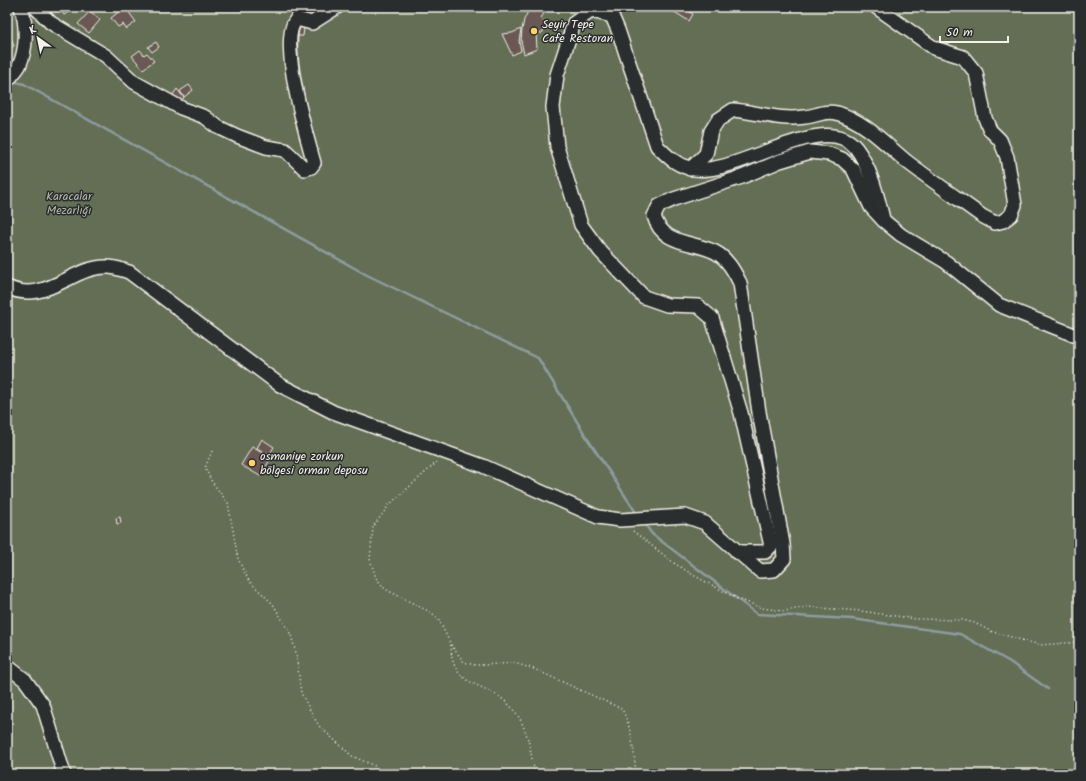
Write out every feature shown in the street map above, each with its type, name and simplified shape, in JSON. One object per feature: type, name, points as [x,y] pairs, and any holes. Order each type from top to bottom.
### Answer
[{"type":"street","points":[[7,81],[18,67],[25,47],[21,7]]},
{"type":"street","points":[[35,7],[51,22],[106,56],[134,82],[181,108],[205,116],[218,127],[237,136],[266,146],[285,150],[305,169],[311,167],[314,163],[304,130],[293,72],[289,50],[290,33],[293,22],[297,19],[312,23],[337,7]]},
{"type":"street","points":[[690,169],[706,154],[711,131],[718,120],[733,110],[788,119],[807,117],[822,112],[835,113],[848,117],[876,133],[905,159],[982,216],[995,223],[1003,221],[1012,215],[1015,205],[1007,157],[1000,140],[990,130],[985,118],[976,73],[963,57],[934,48],[876,7]]},
{"type":"street","points":[[737,552],[765,552],[772,546],[741,413],[712,318],[698,306],[668,305],[644,297],[600,251],[581,225],[557,147],[553,107],[557,75],[574,22],[590,11],[612,11],[657,146],[671,161],[690,169],[720,168],[784,144],[836,135],[847,140],[856,148],[863,159],[879,201],[884,221]]},
{"type":"street","points":[[7,287],[14,290],[36,292],[58,285],[87,271],[108,267],[129,272],[280,386],[333,412],[483,466],[598,517],[624,520],[685,516],[705,523],[760,571],[774,570],[784,559],[783,544],[759,412],[740,283],[730,265],[715,252],[664,234],[657,227],[654,216],[659,206],[674,199],[742,177],[780,161],[810,152],[829,154],[842,159],[853,168],[871,207],[884,221],[901,235],[946,262],[999,305],[1079,337]]},
{"type":"street","points":[[7,666],[25,680],[43,705],[64,774]]},
{"type":"path","points":[[212,451],[205,468],[212,482],[228,504],[238,559],[249,581],[273,604],[291,635],[296,653],[301,693],[311,712],[319,726],[352,756],[375,766],[384,774]]},
{"type":"path","points":[[445,452],[436,463],[389,505],[380,516],[372,531],[372,550],[370,559],[376,578],[385,589],[432,613],[445,630],[451,645],[464,662],[474,665],[514,663],[534,669],[622,709],[632,741],[636,774]]},
{"type":"path","points":[[624,520],[674,563],[736,598],[762,608],[784,611],[807,607],[861,611],[916,619],[962,620],[975,623],[990,631],[1040,645],[1079,642]]},
{"type":"path","points":[[451,645],[451,659],[460,675],[508,703],[521,721],[524,726],[535,774]]},
{"type":"green space","name":"Karacalar Mezarlığı","points":[[7,7],[1079,7],[1079,774],[7,774]]},
{"type":"building","points":[[58,7],[75,7],[64,15]]},
{"type":"building","points":[[125,7],[136,22],[126,29],[123,24],[118,27],[111,18]]},
{"type":"building","points":[[530,7],[548,7],[541,18],[547,25],[542,33],[536,33],[537,49],[524,54],[521,41],[522,30],[524,20]]},
{"type":"building","points":[[682,7],[693,14],[689,21],[668,8]]},
{"type":"building","points":[[90,11],[100,20],[89,33],[78,24]]},
{"type":"building","points":[[297,27],[304,28],[303,36],[296,36]]},
{"type":"building","points":[[521,29],[519,41],[521,51],[512,55],[502,34],[512,33]]},
{"type":"building","points":[[10,36],[14,46],[8,49],[7,37]]},
{"type":"building","points":[[156,42],[159,47],[152,52],[148,47]]},
{"type":"building","points":[[140,50],[144,55],[147,53],[154,61],[143,69],[132,56]]},
{"type":"building","points":[[189,85],[193,90],[184,97],[180,91]]},
{"type":"building","points":[[177,89],[184,98],[178,103],[172,96]]},
{"type":"building","points":[[262,439],[274,447],[269,455],[257,448]]},
{"type":"building","points":[[252,447],[271,458],[260,476],[241,465]]},
{"type":"building","points":[[120,517],[121,523],[117,524],[116,518]]},
{"type":"waterway","points":[[13,81],[24,84],[367,275],[538,358],[587,438],[637,514]]},
{"type":"waterway","points":[[644,523],[652,534],[757,614],[852,619],[960,634],[1010,662],[1048,689]]},
{"type":"place","name":"Seyir Tepe Cafe Restoran","points":[[534,31]]},
{"type":"place","name":"osmaniye zorkun bölgesi orman deposu","points":[[252,463]]}]
